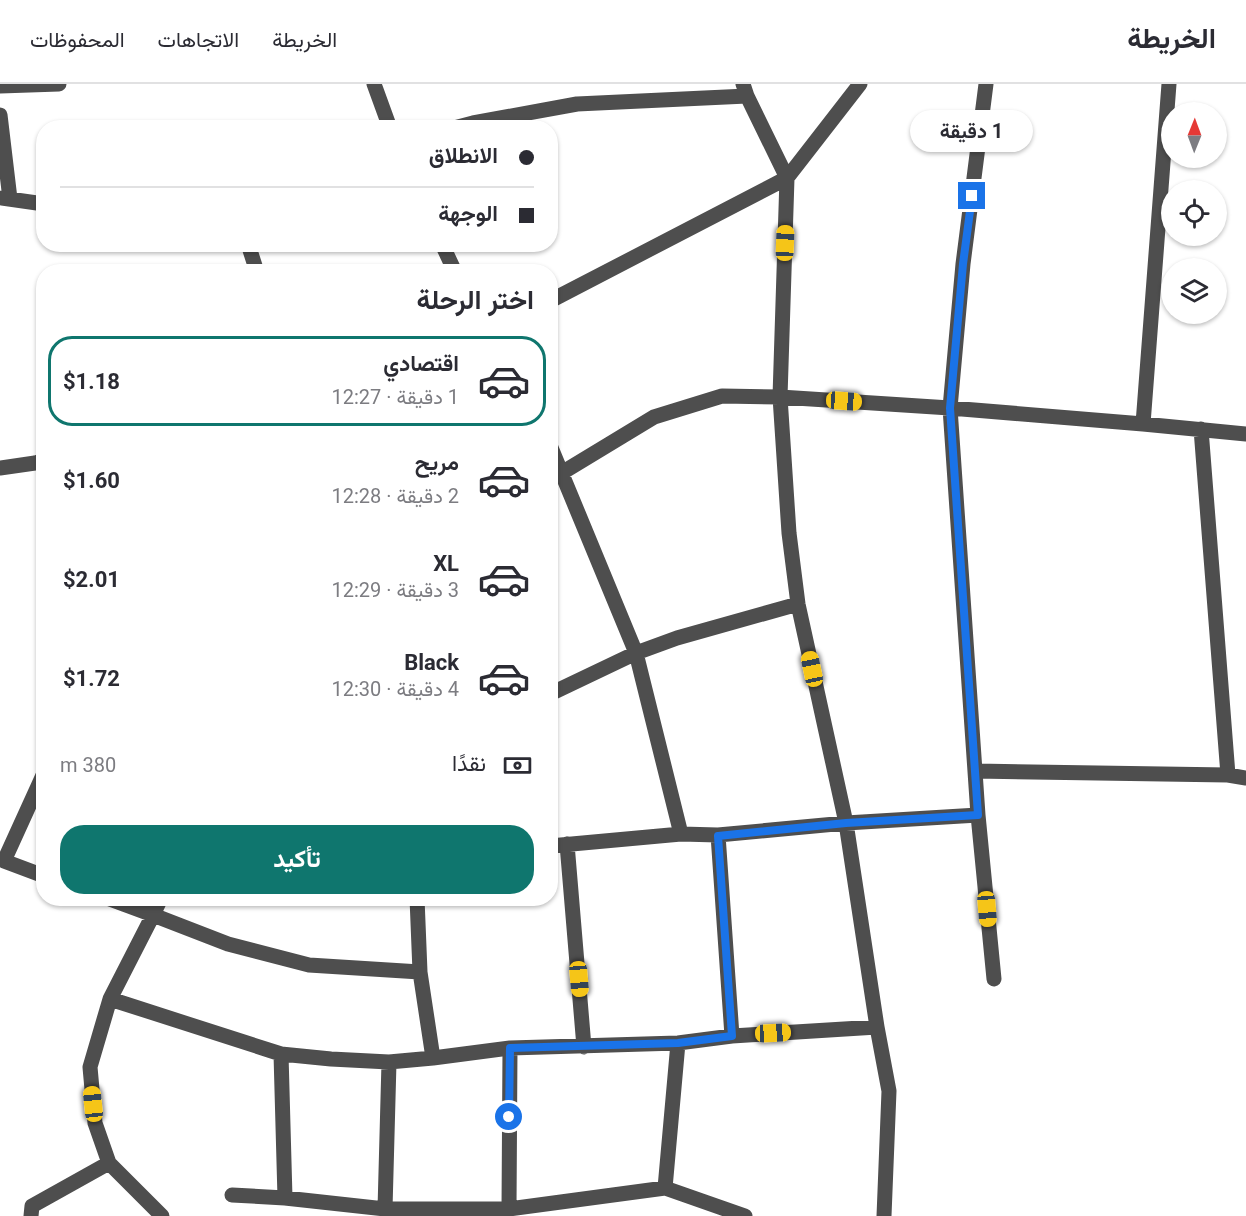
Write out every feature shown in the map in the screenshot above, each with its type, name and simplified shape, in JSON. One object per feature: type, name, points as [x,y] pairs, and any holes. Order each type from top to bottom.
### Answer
[{"type":"street","points":[[0,86],[59,84]]},
{"type":"street","points":[[374,84],[387,120]]},
{"type":"street","points":[[558,297],[787,178],[860,84]]},
{"type":"street","points":[[986,84],[963,264],[950,408],[978,815],[994,979]]},
{"type":"street","points":[[1143,424],[1169,84]]},
{"type":"street","points":[[489,120],[577,104],[745,90],[787,178],[780,397],[789,533],[798,604],[846,823],[889,1091],[884,1216]]},
{"type":"street","points":[[0,115],[5,198],[36,203]]},
{"type":"street","points":[[558,476],[654,417],[722,396],[780,397],[950,408],[1246,434]]},
{"type":"street","points":[[1201,429],[1228,775]]},
{"type":"street","points":[[0,468],[36,463]]},
{"type":"street","points":[[558,481],[636,653],[681,834]]},
{"type":"street","points":[[558,690],[636,653],[677,638],[798,604]]},
{"type":"street","points":[[976,771],[1228,775],[1246,778]]},
{"type":"street","points":[[36,791],[2,866],[36,874]]},
{"type":"street","points":[[558,845],[681,834],[718,836],[846,823],[978,815]]},
{"type":"street","points":[[718,836],[732,1036]]},
{"type":"street","points":[[567,844],[584,1047]]},
{"type":"street","points":[[129,906],[228,944],[309,965],[420,972]]},
{"type":"street","points":[[157,906],[110,999],[90,1067],[95,1123],[109,1163],[162,1216]]},
{"type":"street","points":[[417,906],[420,972],[433,1058]]},
{"type":"street","points":[[110,999],[281,1054],[389,1062],[510,1048],[678,1043],[732,1036],[877,1027]]},
{"type":"street","points":[[665,1188],[678,1043]]},
{"type":"street","points":[[509,1209],[510,1048]]},
{"type":"street","points":[[281,1054],[285,1198]]},
{"type":"street","points":[[385,1209],[389,1062]]},
{"type":"street","points":[[31,1216],[32,1206],[109,1163]]},
{"type":"street","points":[[232,1195],[285,1198],[385,1209],[509,1209],[665,1188],[745,1216]]},
{"type":"route","points":[[509,1117],[510,1048],[678,1043],[732,1036],[718,836],[846,823],[978,815],[950,408],[963,264],[972,196]]}]
